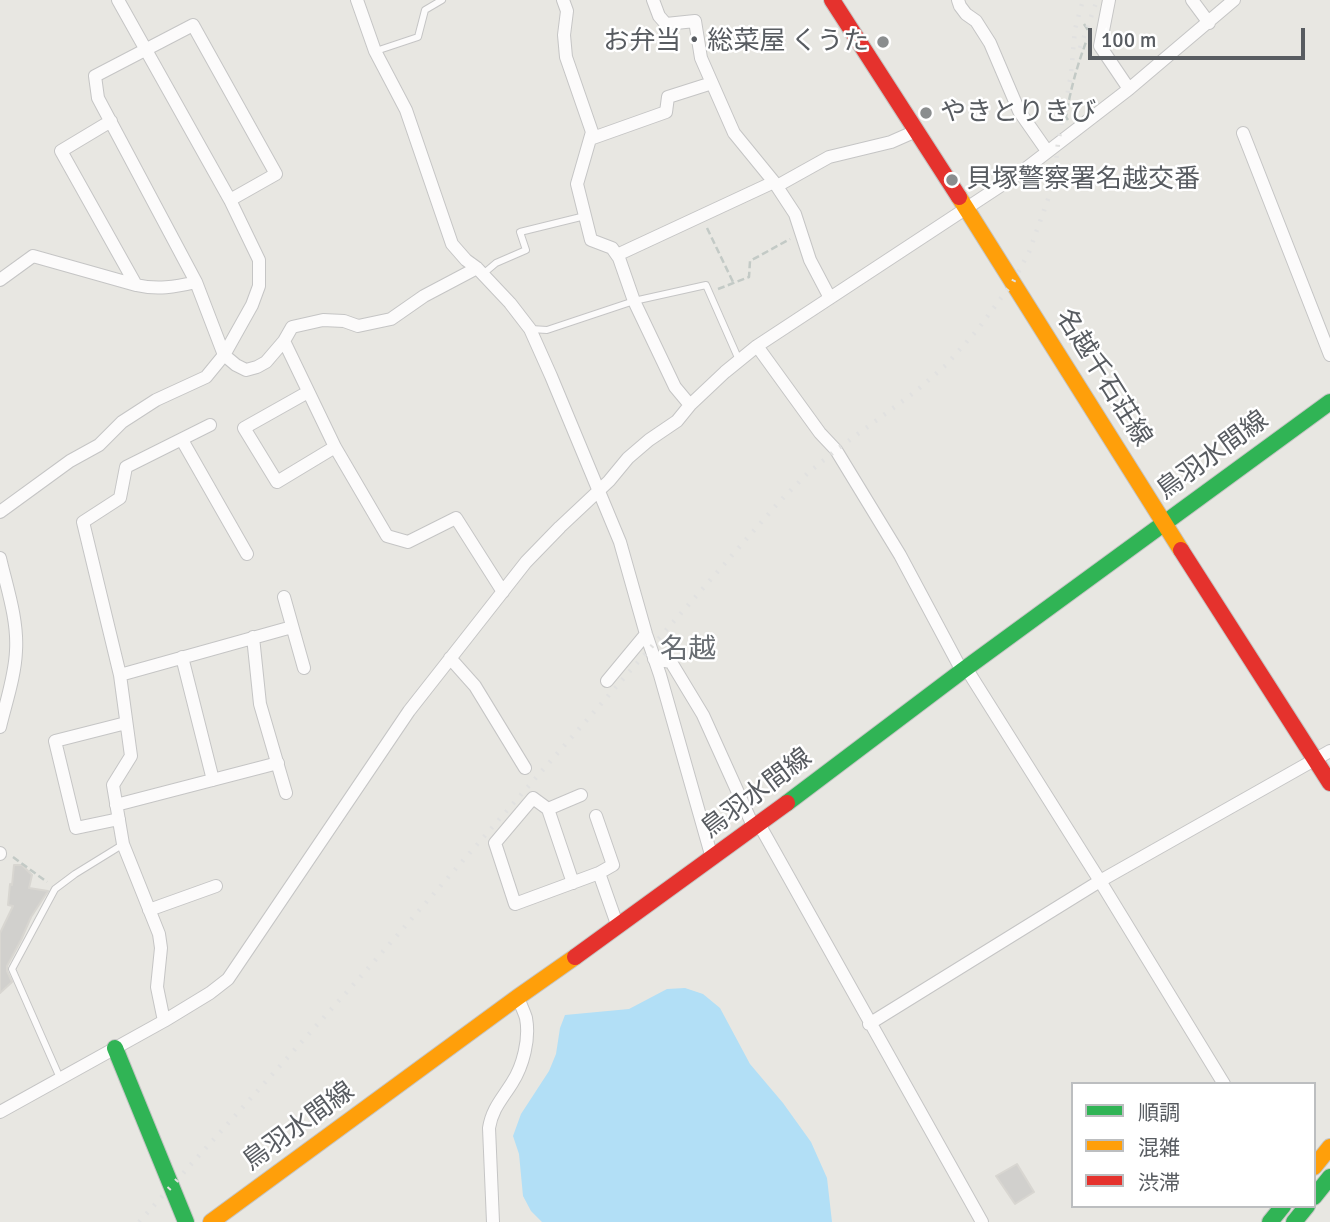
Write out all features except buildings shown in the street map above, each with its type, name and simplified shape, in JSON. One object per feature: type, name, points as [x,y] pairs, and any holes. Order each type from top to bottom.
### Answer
[{"type":"street","points":[[0,512],[70,461],[99,445],[122,422],[156,400],[206,377],[224,355],[252,305],[259,286],[259,260],[230,200],[118,0]]},
{"type":"street","points":[[357,0],[375,51],[406,110],[452,244],[510,303],[530,329],[620,542],[712,858]]},
{"type":"street","points":[[563,0],[568,11],[564,35],[566,57],[592,132],[577,184],[591,240],[612,248],[617,255],[634,301],[675,387],[690,405]]},
{"type":"street","points":[[653,0],[659,16],[666,24],[695,21],[701,58],[734,133],[795,214],[810,260],[830,298]]},
{"type":"street","name":"名越千石荘線","points":[[832,0],[1330,783]]},
{"type":"street","points":[[958,0],[965,14],[975,21],[990,43],[1019,111],[1047,151]]},
{"type":"street","points":[[1109,0],[1100,46],[1129,89]]},
{"type":"street","points":[[1192,0],[1209,23]]},
{"type":"street","points":[[0,1112],[164,1021],[228,979],[409,710],[535,553],[609,481],[628,458],[677,421],[725,372],[757,346],[1020,173],[1129,89],[1234,0]]},
{"type":"street","points":[[230,200],[276,174],[193,25],[95,76],[98,98],[196,282],[224,355],[236,365],[246,370],[266,362],[292,327],[323,320],[344,321],[358,326],[391,320],[424,296],[480,271]]},
{"type":"street","points":[[590,139],[666,112],[668,97],[712,83]]},
{"type":"street","points":[[111,121],[61,151],[136,285]]},
{"type":"street","points":[[617,255],[829,157],[891,142],[916,131]]},
{"type":"street","points":[[1243,132],[1330,355]]},
{"type":"street","points":[[0,280],[33,256],[153,289],[196,282]]},
{"type":"street","points":[[284,341],[335,447],[387,536],[408,542],[456,518],[503,592]]},
{"type":"street","points":[[757,346],[820,433],[836,450],[900,555],[964,670],[1100,881],[1223,1082]]},
{"type":"street","points":[[308,392],[244,428],[276,482],[335,447]]},
{"type":"street","name":"鳥羽水間線","points":[[211,1222],[517,997],[757,826],[964,670],[1330,402]]},
{"type":"street","points":[[164,1021],[157,986],[161,948],[159,934],[123,844],[116,804],[113,785],[131,757],[120,675],[83,522],[120,498],[126,467],[210,425]]},
{"type":"street","points":[[182,440],[247,554]]},
{"type":"street","points":[[0,558],[12,610],[16,649],[0,727]]},
{"type":"street","points":[[284,597],[304,668]]},
{"type":"street","points":[[120,675],[292,626]]},
{"type":"street","points":[[607,681],[646,634]]},
{"type":"street","points":[[253,637],[260,704],[286,793]]},
{"type":"street","points":[[182,657],[213,780]]},
{"type":"street","points":[[450,658],[475,686],[525,768]]},
{"type":"street","points":[[654,659],[671,663],[703,715],[757,826],[982,1222]]},
{"type":"street","points":[[119,819],[76,828],[55,741],[126,723]]},
{"type":"street","points":[[869,1024],[1100,881],[1330,751]]},
{"type":"street","points":[[116,804],[278,763]]},
{"type":"street","points":[[548,809],[581,795]]},
{"type":"street","points":[[573,883],[548,809],[533,798],[495,843],[515,904],[573,883],[599,873],[613,865],[596,816]]},
{"type":"street","points":[[599,873],[618,927]]},
{"type":"street","points":[[149,909],[216,886]]},
{"type":"street","points":[[493,1222],[489,1128],[491,1115],[514,1081],[524,1055],[526,1017],[517,997]]},
{"type":"street","points":[[115,1048],[186,1222]]},
{"type":"street","points":[[1316,1164],[1330,1147]]},
{"type":"street","points":[[1316,1194],[1330,1177]]},
{"type":"street","points":[[1270,1222],[1281,1208]]},
{"type":"lane","points":[[375,51],[418,37],[425,10],[442,0]]},
{"type":"lane","points":[[480,271],[526,250],[520,232],[585,216]]},
{"type":"lane","points":[[530,329],[547,330],[634,301],[705,285],[740,360]]},
{"type":"lane","points":[[61,1079],[12,969],[55,888],[123,844]]},
{"type":"path","points":[[1075,130],[1066,117],[1079,61],[1090,33],[1084,24]]},
{"type":"path","points":[[701,216],[734,283]]},
{"type":"path","points":[[709,292],[749,277],[750,261],[801,232]]},
{"type":"path","points":[[3,854],[55,888]]},
{"type":"water","points":[[685,988],[703,994],[720,1008],[750,1064],[811,1142],[827,1178],[832,1222],[542,1222],[531,1211],[523,1196],[519,1154],[513,1136],[521,1114],[549,1071],[565,1015],[629,1009],[667,989]]},
{"type":"railway","points":[[139,1222],[363,974],[780,501],[836,450],[915,392],[947,364],[978,329],[1013,282],[1029,252],[1051,191],[1071,75],[1075,29],[1083,0]]},
{"type":"railway","points":[[1080,48],[1097,0]]},
{"type":"traffic: fast","points":[[787,803],[962,671],[1330,402]]},
{"type":"traffic: fast","points":[[115,1048],[186,1222]]},
{"type":"traffic: fast","points":[[1316,1194],[1330,1177]]},
{"type":"traffic: fast","points":[[1270,1222],[1281,1208]]},
{"type":"traffic: fast","points":[[1294,1222],[1305,1208]]},
{"type":"traffic: slow","points":[[959,197],[1181,550]]},
{"type":"traffic: slow","points":[[211,1222],[575,957]]},
{"type":"traffic: slow","points":[[1316,1164],[1330,1147]]},
{"type":"traffic: jam","points":[[832,0],[959,197]]},
{"type":"traffic: jam","points":[[1181,550],[1330,783]]},
{"type":"traffic: jam","points":[[575,957],[787,803]]},
{"type":"place","name":"お弁当・総菜屋 くうた","points":[[883,42]]},
{"type":"place","name":"やきとりきび","points":[[926,113]]},
{"type":"place","name":"貝塚警察署名越交番","points":[[952,180]]},
{"type":"district","name":"名越","points":[[688,651]]}]
